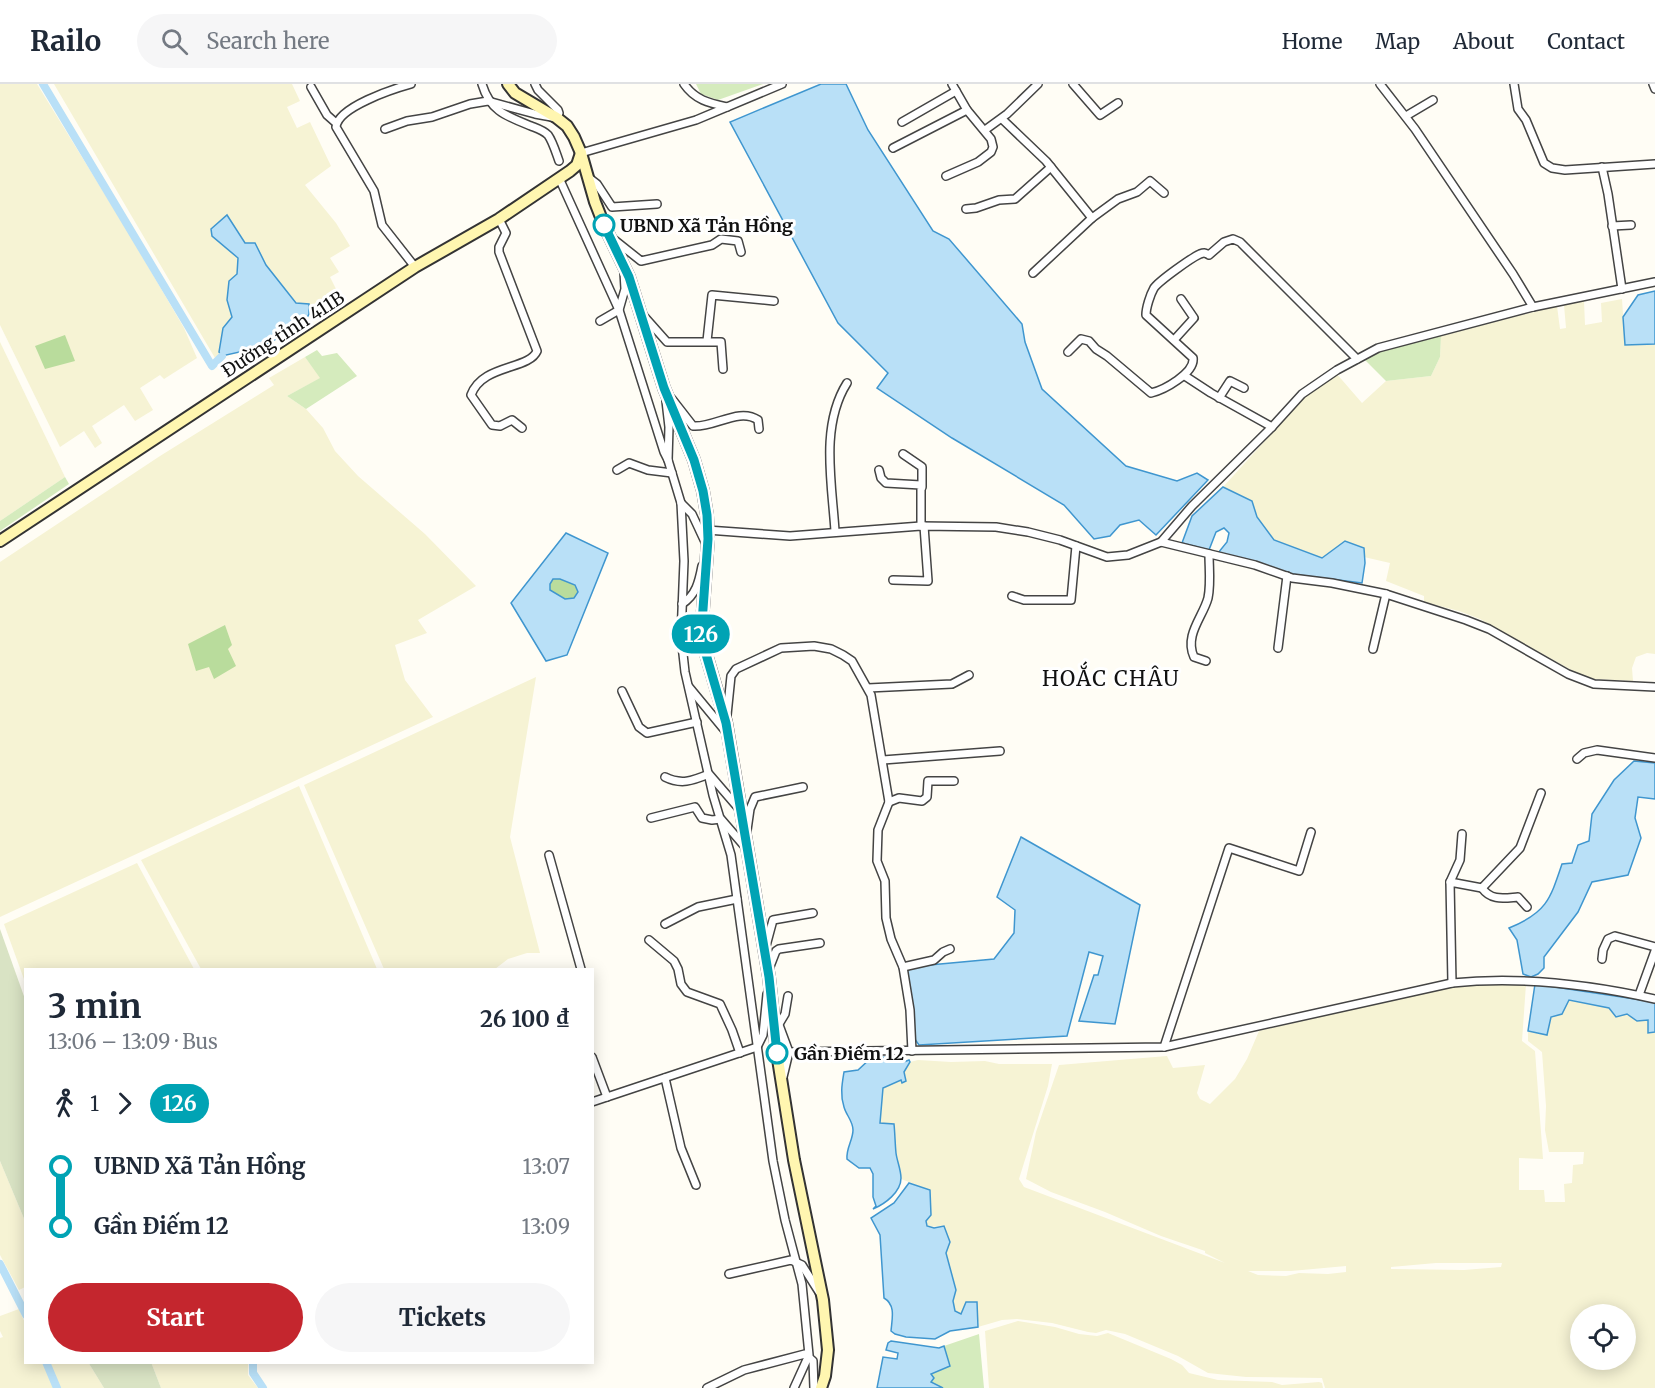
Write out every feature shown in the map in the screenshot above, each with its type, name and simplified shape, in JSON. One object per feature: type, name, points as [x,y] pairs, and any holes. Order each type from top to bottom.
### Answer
[{"type":"main road","points":[[508,85],[515,93],[567,126],[582,153],[595,202],[622,260],[664,388],[700,480],[707,515],[706,575],[701,637],[726,728],[765,952],[781,1083],[794,1160],[823,1300],[828,1350],[825,1376],[820,1388]]},
{"type":"main road","name":"Đường tỉnh 411B","points":[[0,541],[415,267],[499,219],[577,165],[582,153]]},
{"type":"street","points":[[336,123],[342,116],[362,103],[411,84]]},
{"type":"street","points":[[482,84],[488,101],[509,117],[543,131],[550,140],[559,161]]},
{"type":"street","points":[[385,129],[407,121],[432,117],[470,104],[488,101],[557,118],[560,114],[558,110],[535,84]]},
{"type":"street","points":[[684,84],[699,99],[727,107]]},
{"type":"street","points":[[582,153],[696,120],[782,84]]},
{"type":"street","points":[[985,130],[1002,119],[1038,84]]},
{"type":"street","points":[[1073,84],[1100,115],[1118,103]]},
{"type":"street","points":[[1380,84],[1406,116],[1507,264],[1533,307]]},
{"type":"street","points":[[1514,84],[1518,109],[1526,120],[1544,163],[1552,168],[1562,170],[1655,164]]},
{"type":"street","points":[[1653,84],[1655,89]]},
{"type":"street","points":[[311,87],[327,115],[336,123],[339,134],[374,191],[382,225],[415,267]]},
{"type":"street","points":[[902,122],[954,87],[967,110],[993,142],[991,152],[975,163],[946,176]]},
{"type":"street","points":[[1406,116],[1433,99]]},
{"type":"street","points":[[893,147],[967,110]]},
{"type":"street","points":[[1002,119],[1051,167],[1092,218]]},
{"type":"street","points":[[966,208],[976,208],[999,200],[1015,199],[1051,167]]},
{"type":"street","points":[[1602,167],[1622,289]]},
{"type":"street","points":[[587,176],[597,184],[612,207],[657,204]]},
{"type":"street","points":[[559,178],[619,310],[641,386],[681,503],[684,561],[681,636],[688,684],[708,774],[732,855],[774,1161],[802,1284],[809,1355],[813,1361],[814,1388]]},
{"type":"street","points":[[1033,273],[1092,218],[1118,199],[1137,192],[1148,182],[1154,183],[1164,193]]},
{"type":"street","points":[[499,219],[506,233],[499,252],[537,351],[528,360],[489,373],[472,390],[471,394],[492,425],[500,426],[512,420],[522,428]]},
{"type":"street","points":[[1612,226],[1631,225]]},
{"type":"street","points":[[610,237],[641,261],[712,245],[724,239],[738,241],[741,252]]},
{"type":"street","points":[[1068,352],[1081,339],[1089,341],[1151,393],[1185,376],[1193,366],[1193,358],[1145,314],[1153,291],[1188,261],[1203,253],[1209,255],[1224,242],[1233,239],[1240,242],[1357,359]]},
{"type":"street","points":[[600,321],[619,310],[625,289],[622,260]]},
{"type":"street","points":[[707,530],[790,536],[922,526],[996,527],[1060,540],[1099,555],[1114,557],[1128,555],[1161,542],[1192,506],[1302,394],[1378,348],[1533,307],[1655,282]]},
{"type":"street","points":[[706,341],[712,295],[774,302]]},
{"type":"street","points":[[1174,340],[1194,318],[1180,299]]},
{"type":"street","points":[[640,311],[667,342],[721,342],[723,369]]},
{"type":"street","points":[[1185,376],[1272,427]]},
{"type":"street","points":[[1219,398],[1230,381],[1244,388]]},
{"type":"street","points":[[835,531],[831,476],[832,420],[839,395],[846,383]]},
{"type":"street","points":[[664,388],[669,427],[668,460]]},
{"type":"street","points":[[664,388],[693,426],[701,427],[734,417],[753,417],[758,420],[759,429]]},
{"type":"street","points":[[893,580],[928,580],[922,526],[922,467],[903,454]]},
{"type":"street","points":[[617,470],[629,463],[648,470],[672,473]]},
{"type":"street","points":[[879,470],[881,478],[886,483],[916,484],[921,485],[922,488]]},
{"type":"street","points":[[681,503],[692,514],[706,550],[697,588],[682,604]]},
{"type":"street","points":[[1161,542],[1255,565],[1287,576],[1386,594],[1489,629],[1568,674],[1594,684],[1655,687]]},
{"type":"street","points":[[1012,596],[1024,600],[1071,600],[1076,546]]},
{"type":"street","points":[[1206,661],[1194,657],[1191,646],[1196,622],[1207,600],[1209,554]]},
{"type":"street","points":[[1278,648],[1287,576]]},
{"type":"street","points":[[1372,649],[1386,594]]},
{"type":"street","points":[[726,728],[731,676],[736,669],[781,648],[814,646],[831,649],[852,661],[868,688],[872,695],[889,802],[878,830],[877,861],[885,881],[886,918],[891,939],[903,967],[910,1010],[912,1051]]},
{"type":"street","points":[[868,688],[952,684],[969,675]]},
{"type":"street","points":[[688,684],[726,728]]},
{"type":"street","points":[[622,691],[639,727],[647,733],[697,723]]},
{"type":"street","points":[[1577,759],[1584,753],[1597,750],[1655,758]]},
{"type":"street","points":[[883,760],[1000,752]]},
{"type":"street","points":[[664,777],[679,783],[708,774]]},
{"type":"street","points":[[708,774],[740,810]]},
{"type":"street","points":[[889,802],[899,798],[922,801],[927,797],[928,781],[954,781]]},
{"type":"street","points":[[746,845],[750,809],[755,797],[803,787]]},
{"type":"street","points":[[1482,888],[1520,848],[1541,793]]},
{"type":"street","points":[[651,818],[693,806],[705,819],[721,819],[746,845]]},
{"type":"street","points":[[1164,1047],[1229,848],[1299,872],[1311,832]]},
{"type":"street","points":[[1452,983],[1450,882],[1460,860],[1462,834]]},
{"type":"street","points":[[549,855],[581,968]]},
{"type":"street","points":[[1450,882],[1482,888],[1486,894],[1500,899],[1518,897],[1527,907]]},
{"type":"street","points":[[665,924],[698,907],[737,899]]},
{"type":"street","points":[[765,952],[773,920],[813,913]]},
{"type":"street","points":[[1602,959],[1608,939],[1615,936],[1655,949],[1639,995]]},
{"type":"street","points":[[649,940],[674,961],[681,984],[687,992],[720,1004],[740,1053]]},
{"type":"street","points":[[594,1101],[757,1047],[763,1035],[768,974],[776,951],[820,943]]},
{"type":"street","points":[[903,967],[934,960],[950,949]]},
{"type":"street","points":[[789,1052],[1164,1047],[1452,983],[1482,980],[1529,980],[1655,999]]},
{"type":"street","points":[[781,1083],[789,1052],[776,1028],[786,1014],[788,996]]},
{"type":"street","points":[[594,1062],[607,1097]]},
{"type":"street","points":[[665,1078],[681,1148],[696,1185]]},
{"type":"street","points":[[729,1274],[788,1260],[802,1265],[823,1300]]},
{"type":"street","points":[[707,1388],[744,1370],[802,1354],[809,1355]]},
{"type":"street","points":[[794,1388],[809,1355]]},
{"type":"shaded area","points":[[0,84],[37,84],[184,328],[197,358],[164,379],[160,375],[140,388],[153,410],[135,421],[124,405],[92,426],[102,443],[95,448],[84,431],[60,447],[0,325]]},
{"type":"shaded area","points":[[54,84],[292,84],[300,101],[287,107],[297,128],[310,122],[331,166],[305,185],[336,223],[350,246],[330,258],[339,272],[330,277],[339,295],[331,309],[316,318],[309,314],[309,304],[297,303],[266,265],[255,243],[245,243],[227,215],[238,258],[237,274],[229,281],[227,300],[232,317],[221,355],[215,358]]},
{"type":"shaded area","points":[[1622,299],[1625,345],[1655,344],[1655,654],[1647,653],[1636,657],[1632,668],[1633,681],[1582,676],[1480,619],[1424,602],[1424,596],[1386,581],[1390,563],[1364,557],[1363,548],[1345,541],[1322,558],[1273,540],[1256,517],[1252,501],[1223,487],[1305,397],[1336,373],[1362,403],[1386,381],[1431,376],[1440,357],[1441,336],[1557,306],[1560,329],[1566,328],[1564,305],[1584,301],[1585,325],[1602,322],[1601,303]]},
{"type":"shaded area","points":[[0,342],[65,477],[0,521]]},
{"type":"shaded area","points":[[305,357],[321,378],[287,396],[306,409],[323,428],[335,451],[358,476],[425,534],[476,586],[418,620],[427,633],[395,645],[405,680],[433,717],[0,917],[0,562],[160,456],[274,385],[269,378]],"holes":[[[224,625],[228,649],[215,678],[209,666]]]},
{"type":"shaded area","points":[[536,677],[510,837],[540,953],[527,953],[508,959],[496,968],[384,968],[304,785]]},
{"type":"shaded area","points":[[299,786],[377,968],[200,968],[141,860]]},
{"type":"shaded area","points":[[137,863],[193,968],[24,968],[24,979],[4,924]]},
{"type":"shaded area","points":[[1526,984],[1522,1041],[1535,1051],[1543,1159],[1519,1158],[1519,1190],[1544,1190],[1545,1202],[1565,1202],[1564,1184],[1572,1183],[1573,1165],[1583,1164],[1584,1152],[1549,1152],[1545,1130],[1546,1106],[1542,1052],[1528,1041],[1528,1031],[1547,1035],[1551,1017],[1569,1000],[1609,1008],[1648,1020],[1648,1033],[1655,1032],[1655,1388],[1325,1388],[1322,1378],[1246,1377],[1208,1373],[1178,1356],[1125,1334],[1106,1330],[1096,1333],[1052,1323],[1017,1319],[1002,1320],[978,1327],[979,1322],[965,1307],[961,1314],[955,1311],[953,1301],[956,1290],[945,1253],[950,1242],[944,1226],[927,1227],[926,1221],[931,1215],[930,1190],[901,1179],[894,1124],[880,1123],[883,1088],[906,1077],[904,1072],[910,1062],[918,1060],[1052,1064],[1048,1086],[1019,1179],[1024,1187],[1225,1263],[1205,1251],[1051,1192],[1026,1179],[1036,1132],[1059,1065],[1167,1056],[1173,1068],[1205,1065],[1197,1093],[1200,1099],[1210,1104],[1235,1079],[1259,1031],[1464,985]],"holes":[[[1436,1263],[1502,1263],[1501,1267],[1464,1270],[1391,1269],[1391,1267]],[[1346,1266],[1346,1272],[1328,1274],[1258,1275],[1248,1271],[1291,1271]]]},
{"type":"shaded area","points":[[0,1161],[24,1219],[24,1288],[19,1290],[0,1255]]},
{"type":"shaded area","points":[[19,1309],[24,1321],[24,1364],[44,1364],[54,1388],[0,1388],[0,1338],[3,1337],[0,1331],[0,1316]]},
{"type":"shaded area","points":[[1018,1321],[1055,1327],[1079,1334],[1097,1336],[1108,1333],[1171,1359],[1182,1365],[1189,1373],[1218,1380],[1272,1382],[1282,1385],[1319,1382],[1322,1383],[1323,1388],[989,1388],[985,1331]]},
{"type":"shaded area","points":[[49,1364],[89,1364],[104,1388],[59,1388]]},
{"type":"shaded area","points":[[152,1364],[248,1364],[248,1375],[258,1388],[161,1388]]},
{"type":"green space","points":[[696,84],[763,84],[718,100],[701,94]]},
{"type":"green space","points":[[65,335],[75,361],[45,369],[35,346]]},
{"type":"green space","points":[[1441,336],[1440,357],[1431,376],[1386,381],[1364,359],[1391,347]]},
{"type":"green space","points":[[317,350],[322,356],[337,353],[357,376],[306,409],[287,396],[320,378],[305,357]]},
{"type":"green space","points":[[65,477],[69,484],[0,531],[0,521]]},
{"type":"green space","points":[[553,579],[560,579],[575,585],[578,592],[574,598],[565,599],[550,590]]},
{"type":"green space","points":[[225,625],[232,645],[228,649],[236,666],[214,679],[209,667],[196,671],[188,644]]},
{"type":"green space","points":[[0,929],[24,996],[24,1219],[0,1161]]},
{"type":"green space","points":[[979,1334],[984,1388],[943,1388],[931,1382],[930,1374],[933,1371],[944,1369],[948,1361],[944,1346]]},
{"type":"green space","points":[[89,1364],[152,1364],[161,1388],[104,1388]]},
{"type":"water","points":[[821,84],[846,84],[868,130],[933,231],[949,239],[1022,324],[1025,342],[1042,389],[1126,466],[1177,481],[1197,473],[1208,480],[1156,535],[1139,520],[1120,525],[1110,536],[1094,539],[1064,505],[952,438],[877,388],[888,373],[838,323],[730,122]]},
{"type":"water","points":[[227,215],[245,243],[255,243],[266,265],[296,303],[309,304],[309,314],[302,327],[257,348],[222,356],[219,352],[223,328],[232,317],[227,300],[229,281],[237,274],[238,258],[212,236],[211,229]]},
{"type":"water","points":[[1655,291],[1655,344],[1625,345],[1623,317],[1638,295]]},
{"type":"water","points":[[1223,487],[1252,501],[1257,517],[1274,540],[1322,558],[1345,541],[1364,548],[1365,563],[1362,583],[1291,574],[1218,553],[1227,542],[1229,533],[1224,528],[1216,532],[1209,550],[1182,543],[1192,516]]},
{"type":"water","points":[[566,533],[608,553],[567,655],[546,661],[511,603]],"holes":[[[553,579],[560,579],[575,585],[578,592],[574,598],[565,599],[550,590]]]},
{"type":"water","points":[[1634,761],[1655,763],[1655,799],[1638,797],[1635,818],[1641,838],[1628,875],[1592,882],[1578,912],[1544,957],[1544,968],[1531,977],[1523,974],[1517,940],[1509,928],[1531,917],[1545,904],[1562,864],[1572,863],[1578,845],[1589,841],[1592,814],[1614,780]]},
{"type":"water","points":[[1021,837],[1140,905],[1115,1024],[1079,1021],[1094,975],[1098,975],[1103,956],[1089,952],[1067,1036],[919,1045],[914,1038],[903,971],[908,967],[994,959],[1014,933],[1015,910],[997,897]]},
{"type":"water","points":[[1535,984],[1655,1002],[1655,1032],[1648,1033],[1648,1020],[1637,1021],[1627,1014],[1616,1017],[1609,1008],[1569,1000],[1562,1014],[1551,1017],[1547,1035],[1528,1031]]},
{"type":"water","points":[[888,1057],[910,1062],[904,1072],[906,1081],[902,1083],[901,1080],[883,1088],[880,1123],[894,1124],[901,1178],[898,1188],[891,1197],[873,1209],[876,1206],[873,1197],[873,1174],[870,1168],[859,1168],[847,1159],[853,1130],[843,1103],[842,1085],[844,1072],[858,1070],[871,1058]]},
{"type":"water","points":[[909,1183],[930,1190],[931,1215],[926,1221],[927,1226],[934,1228],[944,1226],[950,1242],[946,1253],[956,1290],[953,1301],[955,1311],[961,1314],[966,1302],[977,1302],[978,1327],[950,1331],[935,1339],[906,1337],[891,1331],[892,1313],[890,1304],[884,1298],[880,1235],[871,1218],[894,1203]]},
{"type":"water","points":[[891,1341],[939,1348],[944,1346],[950,1366],[931,1374],[934,1378],[931,1382],[943,1388],[877,1388],[883,1357],[897,1359],[898,1353],[886,1350]]},
{"type":"waterway","points":[[43,84],[212,366],[222,356]]},
{"type":"waterway","points":[[0,1264],[24,1311]]},
{"type":"waterway","points":[[47,1364],[57,1388]]},
{"type":"waterway","points":[[253,1364],[253,1373],[263,1388]]},
{"type":"bus line","name":"126","points":[[604,225],[629,277],[664,388],[694,460],[703,491],[708,539],[701,637],[726,723],[769,977],[777,1053]]},
{"type":"place","name":"UBND Xã Tản Hồng","points":[[604,225]]},
{"type":"place","name":"Gần Điếm 12","points":[[777,1053]]},
{"type":"district","name":"HOẮC CHÂU","points":[[1111,678]]}]
